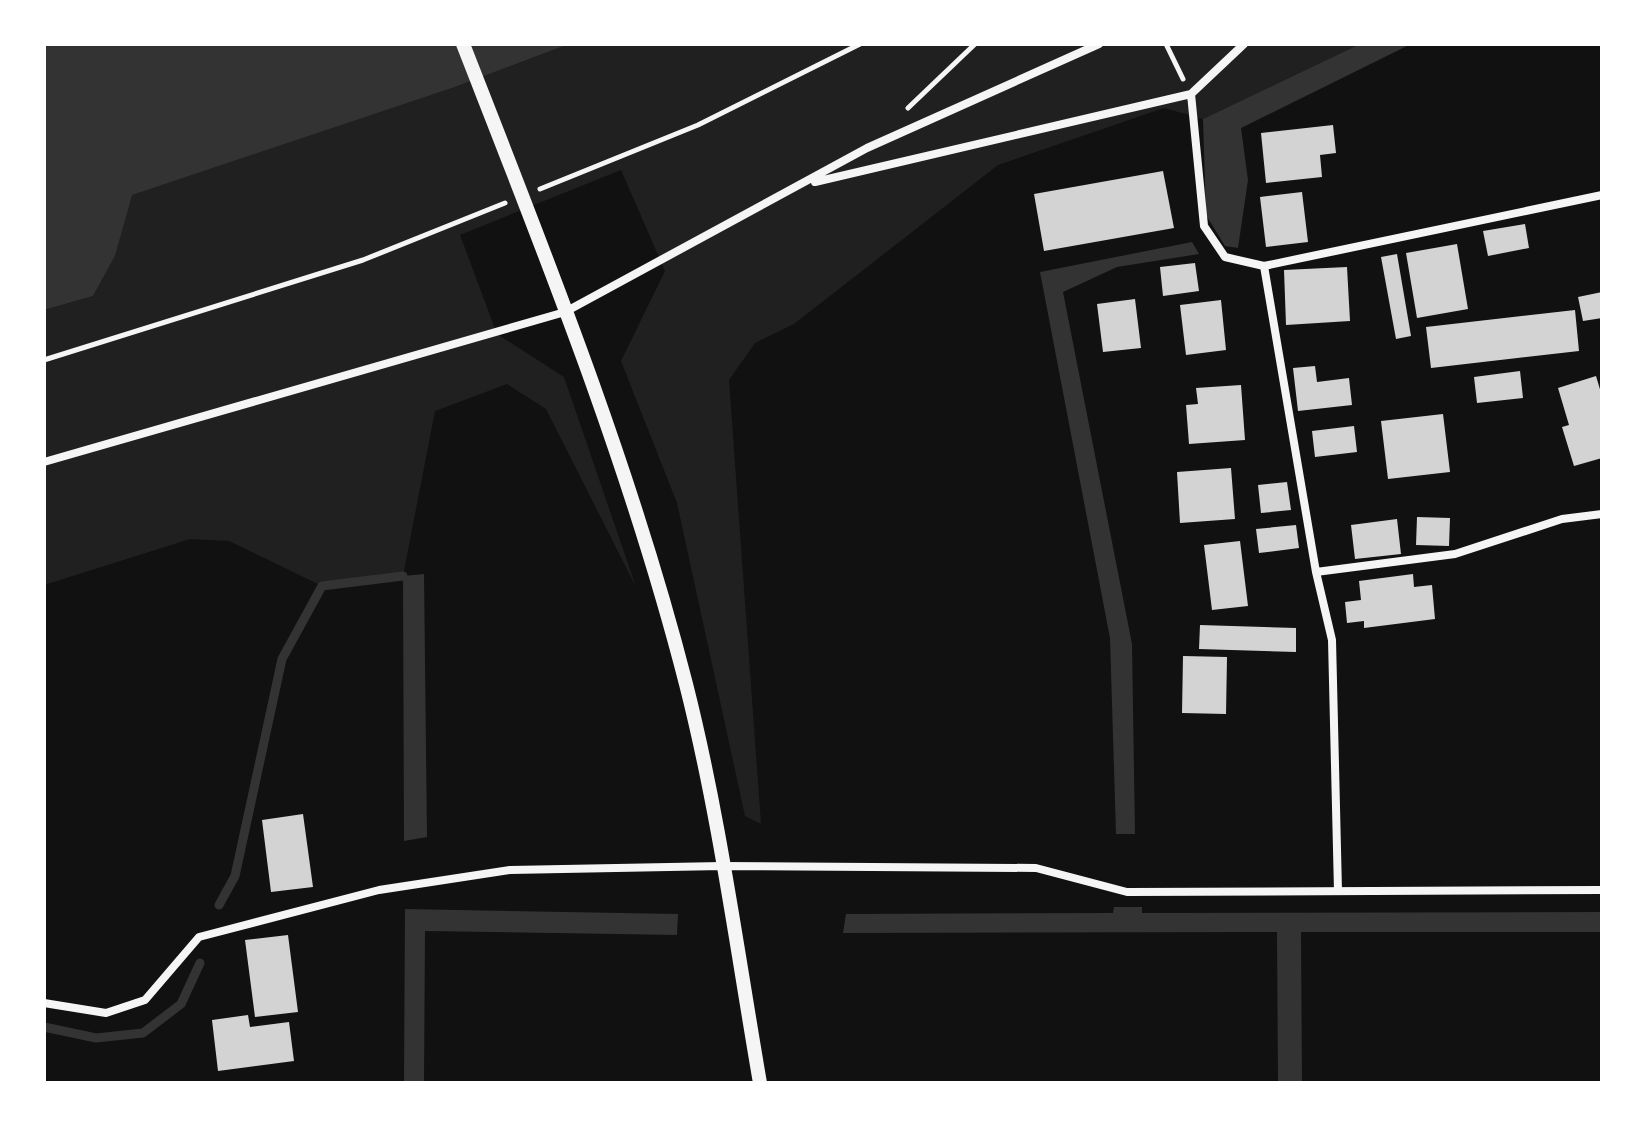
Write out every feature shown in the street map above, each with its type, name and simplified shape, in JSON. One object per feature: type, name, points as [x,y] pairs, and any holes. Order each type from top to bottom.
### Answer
[{"type":"street","points":[[463,44],[553,274],[639,517],[687,686],[760,1083]]},
{"type":"street","points":[[44,462],[565,312],[804,185],[867,148],[1099,44]]},
{"type":"street","points":[[804,185],[1191,94],[1244,44]]},
{"type":"street","points":[[1191,94],[1204,226],[1225,257],[1264,266],[1595,193],[1602,195]]},
{"type":"street","points":[[1264,266],[1316,572],[1332,640],[1338,891]]},
{"type":"street","points":[[1316,572],[1455,554],[1562,519],[1602,514]]},
{"type":"street","points":[[44,1003],[106,1013],[145,1000],[199,937],[379,890],[510,870],[722,866],[1036,868],[1127,892],[1602,890]]},
{"type":"path","points":[[538,190],[698,125],[860,44]]},
{"type":"path","points":[[900,117],[975,44]]},
{"type":"path","points":[[1166,44],[1191,94]]},
{"type":"path","points":[[44,360],[363,260],[509,202]]},
{"type":"shaded area","points":[[44,44],[569,44],[452,88],[132,195],[115,256],[93,296],[44,310]]},
{"type":"shaded area","points":[[569,44],[1360,44],[1203,119],[1164,108],[998,165],[794,324],[755,343],[729,380],[761,824],[745,816],[677,503],[621,361],[665,271],[621,170],[460,235],[497,334],[564,377],[636,587],[546,409],[507,384],[435,411],[403,576],[322,586],[229,541],[190,539],[44,585],[44,310],[93,296],[115,256],[131,195],[452,88]]},
{"type":"shaded area","points":[[1360,44],[1411,44],[1241,128],[1248,180],[1238,248],[1225,246],[1206,215],[1203,119]]},
{"type":"shaded area","points":[[1192,242],[1199,254],[1117,267],[1063,292],[1132,644],[1135,834],[1116,834],[1110,638],[1040,272]]},
{"type":"shaded area","points":[[424,574],[427,837],[404,841],[403,576]]},
{"type":"shaded area","points":[[1114,907],[1142,907],[1142,913],[1602,912],[1602,932],[1301,932],[1302,1083],[1278,1083],[1277,932],[843,933],[846,914],[1113,913]]},
{"type":"shaded area","points":[[405,909],[678,914],[677,935],[425,931],[424,1083],[404,1083]]},
{"type":"building","points":[[1333,125],[1336,153],[1320,155],[1322,177],[1266,183],[1261,133]]},
{"type":"building","points":[[1163,171],[1174,228],[1044,251],[1034,194]]},
{"type":"building","points":[[1302,192],[1308,242],[1266,247],[1260,197]]},
{"type":"building","points":[[1525,224],[1529,248],[1488,256],[1483,231]]},
{"type":"building","points":[[1457,244],[1468,309],[1417,318],[1406,253]]},
{"type":"building","points":[[1397,254],[1411,336],[1396,339],[1381,257]]},
{"type":"building","points":[[1195,263],[1199,291],[1163,296],[1160,267]]},
{"type":"building","points":[[1347,267],[1350,321],[1286,325],[1284,270]]},
{"type":"building","points":[[1602,292],[1602,318],[1583,321],[1578,297]]},
{"type":"building","points":[[1135,299],[1141,348],[1103,352],[1097,304]]},
{"type":"building","points":[[1221,300],[1226,350],[1186,355],[1180,305]]},
{"type":"building","points":[[1575,310],[1579,351],[1431,368],[1426,327]]},
{"type":"building","points":[[1315,366],[1317,382],[1349,378],[1352,405],[1298,411],[1293,368]]},
{"type":"building","points":[[1520,371],[1523,398],[1477,403],[1474,377]]},
{"type":"building","points":[[1596,376],[1602,396],[1602,458],[1574,466],[1562,427],[1569,425],[1558,388]]},
{"type":"building","points":[[1241,385],[1245,440],[1189,444],[1186,405],[1198,404],[1196,388]]},
{"type":"building","points":[[1443,414],[1450,472],[1388,479],[1381,421]]},
{"type":"building","points":[[1354,426],[1357,452],[1315,457],[1312,431]]},
{"type":"building","points":[[1231,468],[1235,519],[1180,523],[1177,472]]},
{"type":"building","points":[[1287,482],[1291,510],[1261,513],[1258,485]]},
{"type":"building","points":[[1417,517],[1450,518],[1449,546],[1416,545]]},
{"type":"building","points":[[1397,519],[1401,554],[1355,559],[1351,525]]},
{"type":"building","points":[[1296,525],[1299,548],[1259,553],[1256,529]]},
{"type":"building","points":[[1240,541],[1248,606],[1212,610],[1204,545]]},
{"type":"building","points":[[1413,574],[1414,587],[1432,585],[1435,619],[1364,628],[1364,621],[1347,623],[1345,602],[1361,600],[1359,581]]},
{"type":"building","points":[[1200,625],[1296,628],[1296,652],[1199,649]]},
{"type":"building","points":[[1183,656],[1227,657],[1226,714],[1182,713]]},
{"type":"building","points":[[303,814],[313,887],[271,892],[262,820]]},
{"type":"building","points":[[288,935],[298,1012],[255,1017],[245,940]]},
{"type":"building","points":[[248,1015],[250,1027],[289,1022],[294,1061],[218,1071],[212,1020]]},
{"type":"waterway","points":[[219,905],[235,876],[282,659],[322,586],[403,576]]},
{"type":"waterway","points":[[44,1027],[96,1038],[143,1033],[181,1004],[200,963]]}]
